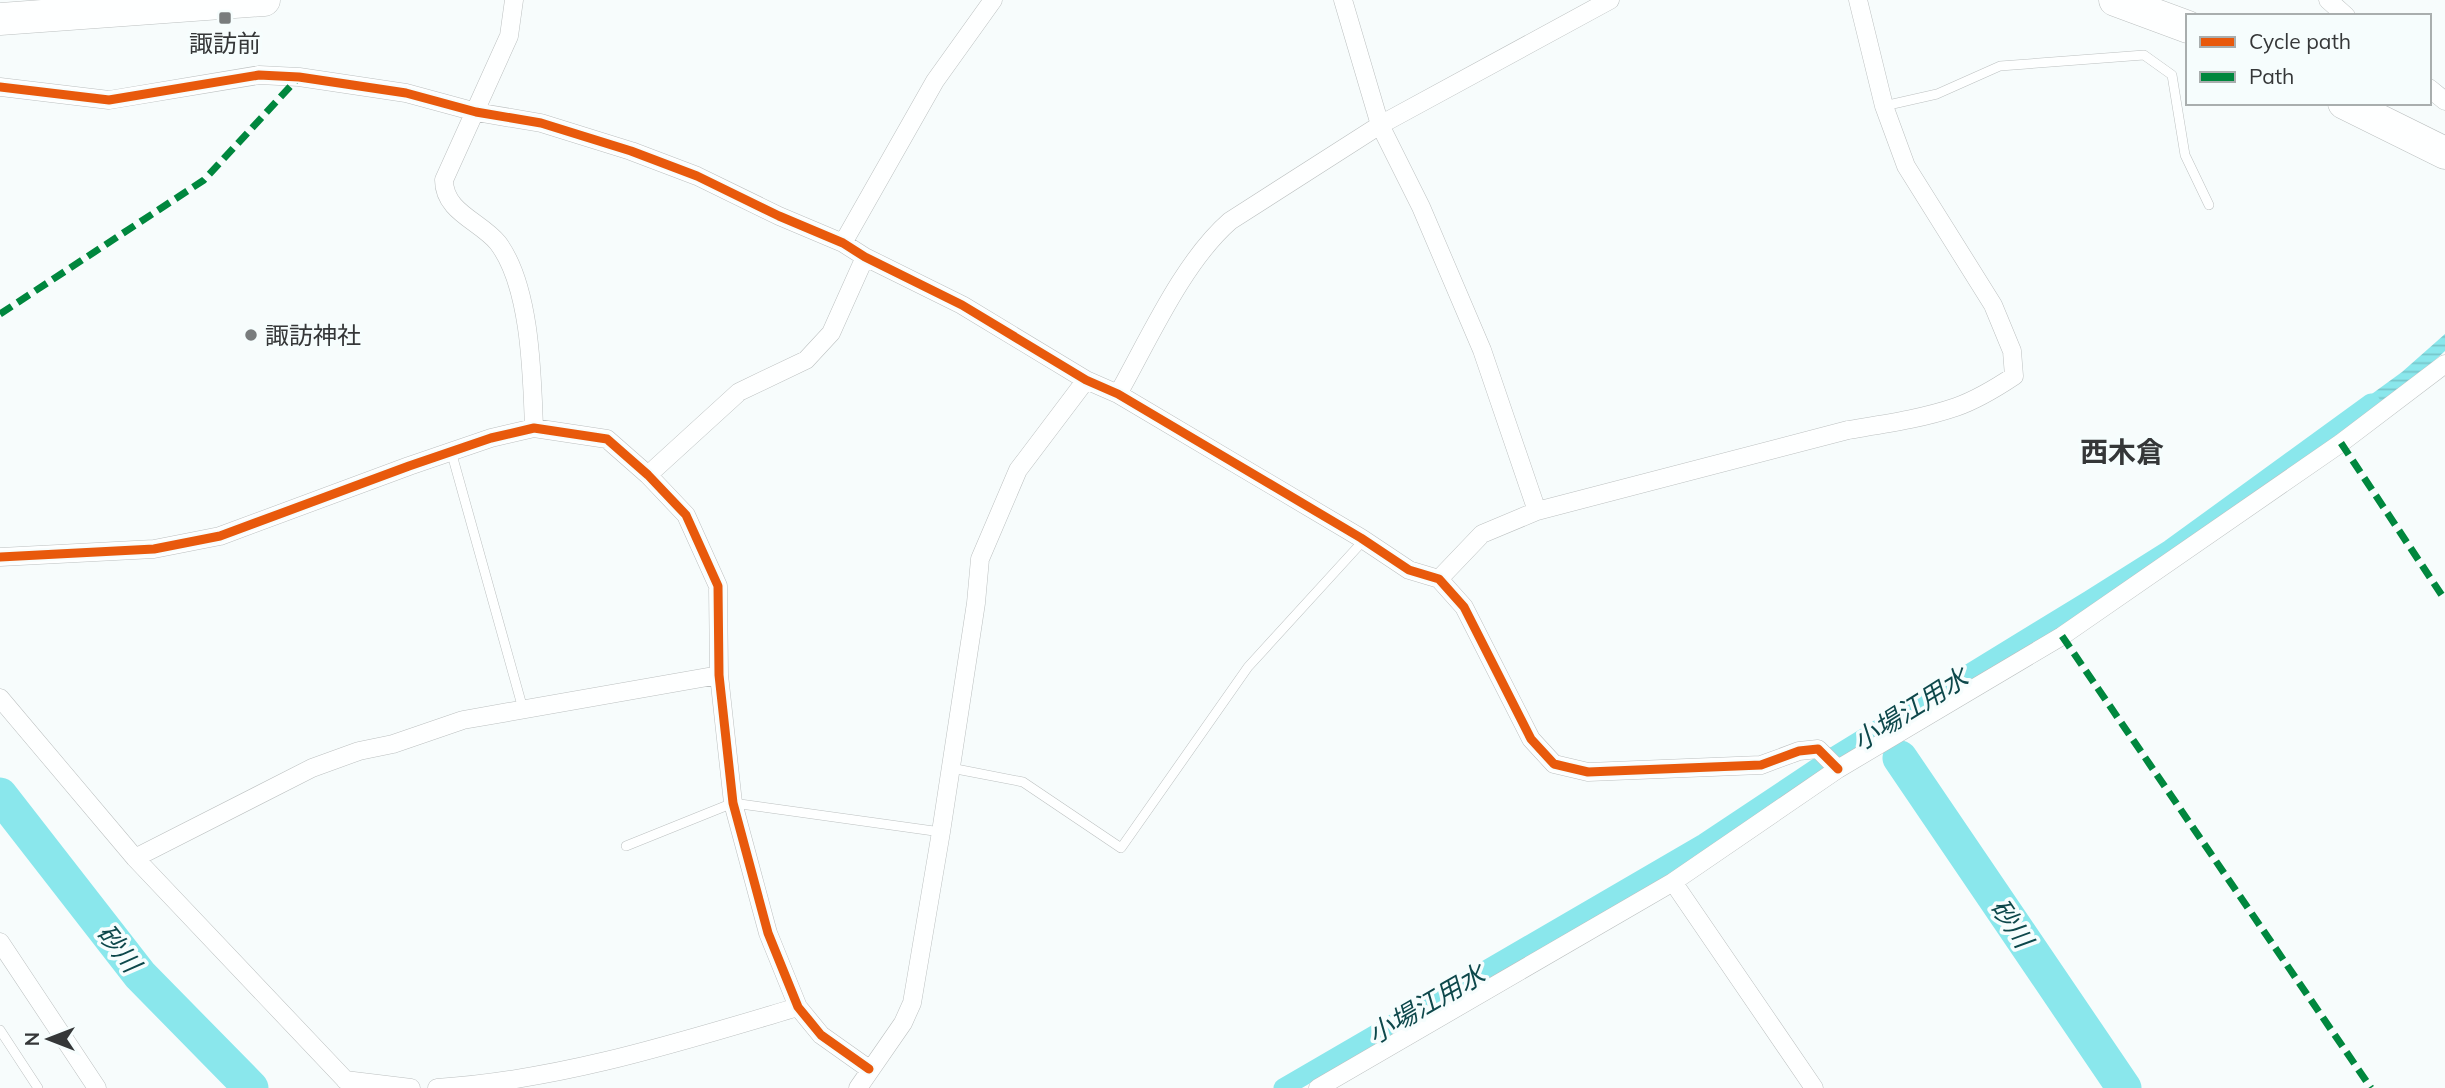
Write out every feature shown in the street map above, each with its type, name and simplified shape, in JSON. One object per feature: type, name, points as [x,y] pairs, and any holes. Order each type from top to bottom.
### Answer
[{"type":"highway","points":[[0,19],[264,0]]},
{"type":"highway","points":[[2115,0],[2186,26]]},
{"type":"highway","points":[[2348,105],[2445,153]]},
{"type":"street","points":[[514,0],[509,36],[444,180],[444,191],[451,203],[498,243],[509,264],[519,292],[531,351],[534,428]]},
{"type":"street","points":[[844,243],[935,81],[993,0]]},
{"type":"street","points":[[1343,0],[1380,125],[1422,207],[1482,350],[1537,511]]},
{"type":"street","points":[[1118,394],[1191,265],[1211,237],[1230,221],[1380,125],[1610,0]]},
{"type":"street","points":[[1439,579],[1482,534],[1537,511],[1848,430],[1900,422],[1956,407],[2014,376],[2012,351],[1993,305],[1906,166],[1884,106],[1858,0]]},
{"type":"street","points":[[2328,0],[2344,14]]},
{"type":"street","points":[[0,87],[108,100],[259,75],[299,76],[406,93],[476,112],[541,123],[631,151],[697,176],[779,216],[844,243],[865,257],[962,305],[1086,380],[1118,394],[1409,569],[1439,579],[1464,607],[1531,740],[1554,764],[1588,772],[1761,765],[1799,751],[1830,760]]},
{"type":"street","points":[[2431,90],[2445,101]]},
{"type":"street","points":[[648,475],[739,392],[806,360],[831,333],[865,257]]},
{"type":"street","points":[[1318,1088],[1672,882],[1830,760],[2062,636],[2341,443],[2445,364]]},
{"type":"street","points":[[858,1088],[903,1023],[912,1003],[951,768],[980,559],[1018,470],[1086,380]]},
{"type":"street","points":[[0,557],[154,549],[220,536],[451,451],[534,428],[607,439],[648,475],[686,515],[718,586],[719,675],[733,803],[768,933],[798,1007],[821,1035],[869,1069]]},
{"type":"street","points":[[135,858],[324,764],[359,751],[393,744],[463,720],[719,675]]},
{"type":"street","points":[[0,698],[135,858],[349,1084],[411,1088]]},
{"type":"street","points":[[1672,882],[1814,1088]]},
{"type":"street","points":[[0,942],[97,1088]]},
{"type":"street","points":[[437,1088],[489,1085],[635,1055],[798,1007]]},
{"type":"lane","points":[[1884,106],[1937,94],[2000,66],[2144,55],[2172,75],[2185,155],[2208,205]]},
{"type":"lane","points":[[451,451],[523,709]]},
{"type":"lane","points":[[951,768],[1023,782],[1121,848],[1248,667],[1364,540]]},
{"type":"lane","points":[[626,846],[733,803],[941,832]]},
{"type":"lane","points":[[0,1030],[38,1088]]},
{"type":"water","points":[[2445,334],[2445,351],[2410,383],[2355,422],[2347,412],[2402,372]]},
{"type":"waterway","name":"小場江用水","points":[[1283,1088],[1704,843],[1836,755],[2170,549],[2371,403]]},
{"type":"waterway","name":"砂川","points":[[1900,758],[2124,1088]]},
{"type":"waterway","name":"砂川","points":[[0,795],[140,975],[251,1088]]},
{"type":"marked path","points":[[0,314],[204,180],[299,77]]},
{"type":"marked path","points":[[2341,443],[2445,600]]},
{"type":"marked path","points":[[2062,636],[2371,1088]]},
{"type":"cycle path","points":[[0,87],[109,100],[259,75],[299,77],[406,93],[476,112],[541,123],[631,151],[697,176],[779,216],[843,243],[865,257],[962,305],[1086,380],[1118,394],[1361,538],[1409,570],[1439,579],[1464,607],[1531,739],[1554,764],[1588,772],[1761,765],[1799,751],[1818,749],[1838,769]]},
{"type":"cycle path","points":[[0,557],[154,549],[220,536],[409,466],[491,438],[534,428],[607,439],[648,475],[686,515],[718,586],[719,675],[733,803],[768,933],[798,1007],[821,1035],[869,1069]]},
{"type":"place","name":"諏訪前","points":[[225,18]]},
{"type":"place","name":"諏訪神社","points":[[251,335]]},
{"type":"district","name":"西木倉","points":[[2122,451]]}]
